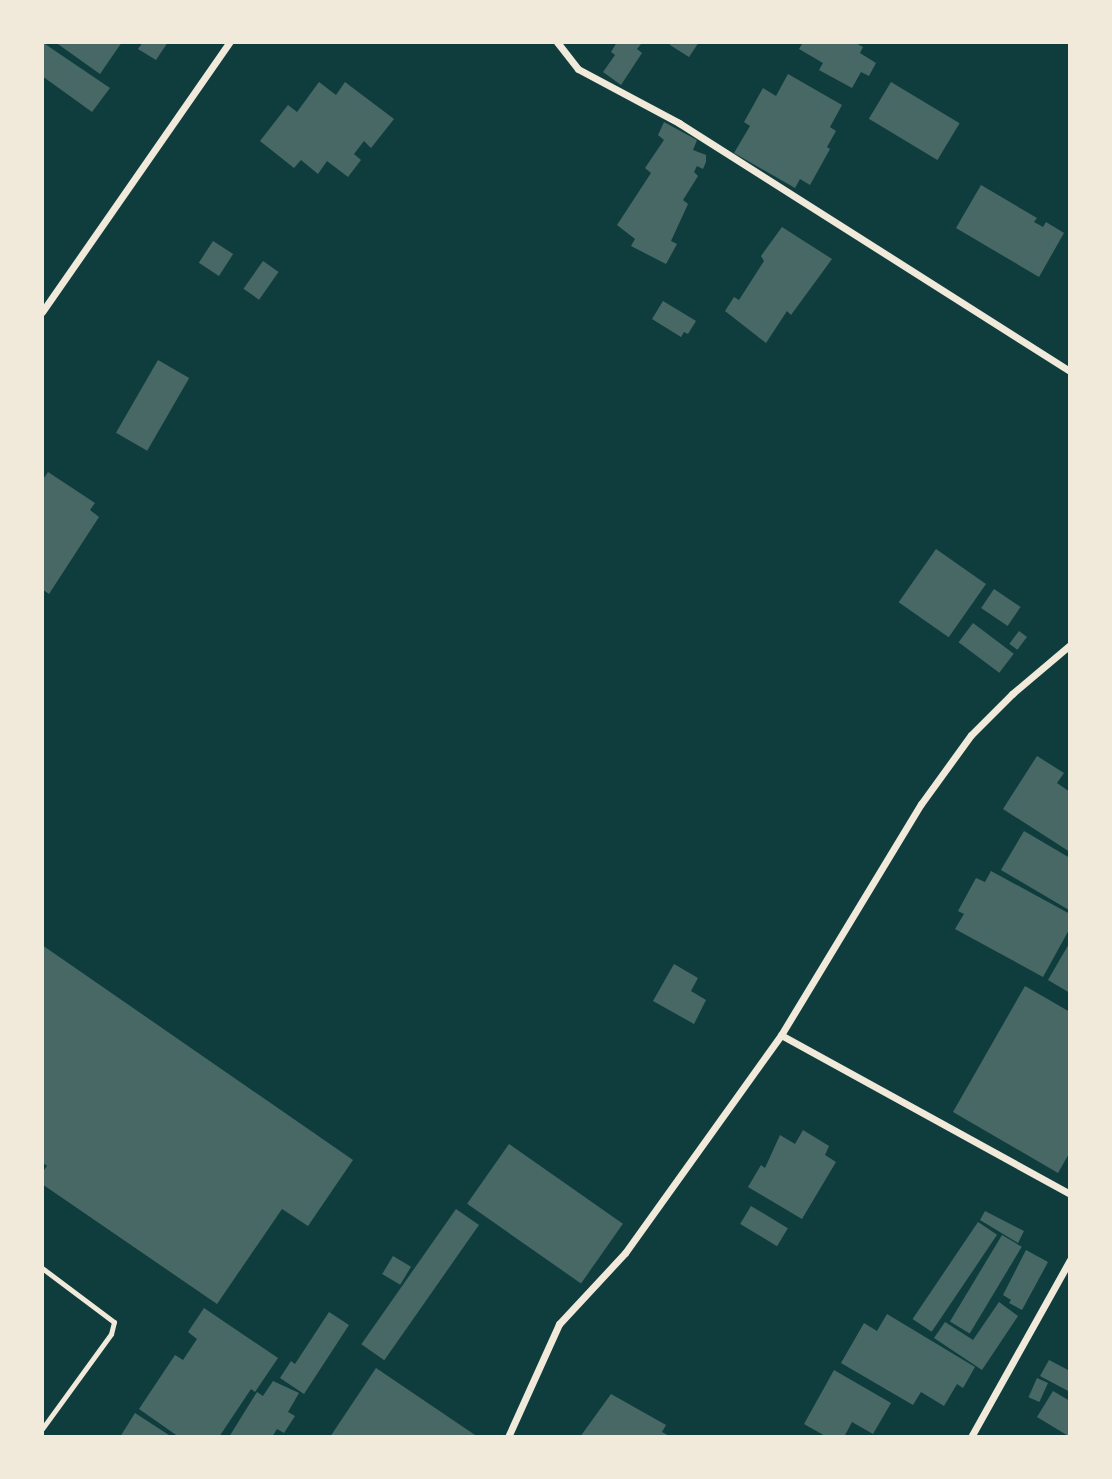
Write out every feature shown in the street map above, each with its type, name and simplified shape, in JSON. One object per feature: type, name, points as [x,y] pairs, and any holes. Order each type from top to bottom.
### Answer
[{"type":"street","points":[[42,312],[230,42]]},
{"type":"street","points":[[557,42],[578,69],[679,123],[1070,371]]},
{"type":"street","points":[[508,1437],[559,1324],[625,1253],[781,1035],[921,804],[971,735],[1012,694],[1070,645]]},
{"type":"street","points":[[781,1035],[1070,1194]]},
{"type":"street","points":[[971,1437],[1070,1260]]},
{"type":"lane","points":[[42,1268],[114,1322],[111,1334],[42,1429]]},
{"type":"building","points":[[42,42],[110,88],[92,112],[42,76]]},
{"type":"building","points":[[55,42],[122,42],[100,74]]},
{"type":"building","points":[[143,42],[168,42],[156,60],[138,49]]},
{"type":"building","points":[[617,42],[638,42],[641,44],[637,49],[642,53],[621,85],[603,72],[615,55],[611,52]]},
{"type":"building","points":[[671,42],[699,42],[689,57],[670,45]]},
{"type":"building","points":[[803,42],[854,42],[863,47],[860,53],[876,63],[869,76],[861,72],[852,88],[819,70],[823,63],[799,49]]},
{"type":"building","points":[[788,74],[842,105],[830,127],[836,131],[827,147],[830,149],[810,185],[800,179],[795,188],[734,153],[750,126],[744,122],[763,88],[776,96]]},
{"type":"building","points":[[319,82],[336,95],[345,82],[394,119],[371,148],[364,141],[354,154],[361,160],[348,177],[327,161],[318,174],[301,160],[294,168],[260,141],[288,105],[297,112]]},
{"type":"building","points":[[891,82],[960,123],[937,160],[869,119]]},
{"type":"building","points":[[664,122],[697,140],[693,150],[706,155],[703,169],[697,166],[694,172],[698,176],[683,200],[688,204],[671,241],[677,244],[666,264],[631,246],[635,239],[617,225],[651,173],[645,168],[664,140],[658,135]]},
{"type":"building","points":[[981,185],[1037,218],[1034,222],[1043,227],[1046,222],[1064,233],[1039,277],[956,228]]},
{"type":"building","points":[[782,227],[832,259],[791,315],[787,311],[766,343],[725,311],[734,297],[739,300],[764,261],[761,256]]},
{"type":"building","points":[[213,241],[233,254],[219,276],[199,263]]},
{"type":"building","points":[[263,261],[279,272],[259,300],[243,289]]},
{"type":"building","points":[[663,301],[696,321],[688,334],[684,332],[681,337],[652,319]]},
{"type":"building","points":[[158,360],[189,378],[147,451],[116,433]]},
{"type":"building","points":[[48,472],[95,503],[90,510],[99,517],[49,594],[42,589],[42,481]]},
{"type":"building","points":[[936,549],[986,584],[949,637],[899,602]]},
{"type":"building","points":[[994,589],[1021,607],[1008,626],[981,608]]},
{"type":"building","points":[[973,623],[1014,654],[999,673],[959,642]]},
{"type":"building","points":[[1019,631],[1027,637],[1017,650],[1009,644]]},
{"type":"building","points":[[1037,756],[1064,773],[1057,783],[1070,792],[1070,852],[1003,809]]},
{"type":"building","points":[[1024,831],[1070,858],[1069,910],[1001,870]]},
{"type":"building","points":[[991,871],[1070,914],[1070,928],[1043,977],[955,929],[964,914],[958,911],[976,878],[985,882]]},
{"type":"building","points":[[1070,942],[1070,993],[1048,980]]},
{"type":"building","points":[[42,945],[353,1160],[308,1226],[282,1209],[217,1304],[42,1184],[42,1173],[47,1166],[42,1162]]},
{"type":"building","points":[[674,964],[698,978],[691,991],[706,1000],[694,1024],[653,1001]]},
{"type":"building","points":[[1025,986],[1070,1012],[1070,1152],[1058,1173],[953,1112]]},
{"type":"building","points":[[803,1130],[829,1146],[825,1155],[836,1162],[802,1219],[748,1187],[761,1165],[765,1168],[780,1135],[795,1144]]},
{"type":"building","points":[[509,1144],[623,1224],[581,1284],[467,1204]]},
{"type":"building","points":[[751,1206],[788,1228],[777,1246],[740,1224]]},
{"type":"building","points":[[456,1209],[479,1225],[384,1360],[361,1344]]},
{"type":"building","points":[[985,1211],[1024,1231],[1018,1243],[980,1220]]},
{"type":"building","points":[[978,1222],[997,1235],[932,1332],[913,1319]]},
{"type":"building","points":[[1002,1235],[1022,1247],[970,1333],[950,1322]]},
{"type":"building","points":[[1026,1250],[1048,1262],[1022,1310],[1009,1303],[1011,1300],[1003,1295]]},
{"type":"building","points":[[393,1256],[411,1267],[400,1285],[382,1274]]},
{"type":"building","points":[[999,1302],[1018,1316],[982,1370],[934,1338],[945,1322],[973,1340]]},
{"type":"building","points":[[204,1308],[278,1358],[255,1392],[251,1389],[219,1437],[179,1437],[139,1409],[175,1355],[183,1360],[197,1339],[188,1332]]},
{"type":"building","points":[[329,1312],[349,1325],[304,1394],[280,1378],[291,1361],[295,1364]]},
{"type":"building","points":[[887,1314],[975,1367],[963,1388],[957,1384],[944,1406],[921,1392],[913,1405],[841,1363],[864,1323],[877,1331]]},
{"type":"building","points":[[1049,1360],[1070,1371],[1070,1392],[1040,1376]]},
{"type":"building","points":[[376,1368],[478,1437],[330,1437]]},
{"type":"building","points":[[834,1370],[891,1403],[873,1434],[852,1422],[844,1437],[827,1437],[804,1424]]},
{"type":"building","points":[[1037,1378],[1048,1383],[1039,1402],[1028,1397]]},
{"type":"building","points":[[273,1381],[299,1393],[288,1412],[295,1416],[284,1433],[277,1429],[272,1437],[229,1437],[257,1392],[263,1396]]},
{"type":"building","points":[[1053,1391],[1070,1401],[1070,1437],[1037,1417]]},
{"type":"building","points":[[611,1394],[666,1425],[662,1432],[671,1437],[580,1437]]},
{"type":"building","points":[[135,1413],[172,1437],[120,1437]]}]
